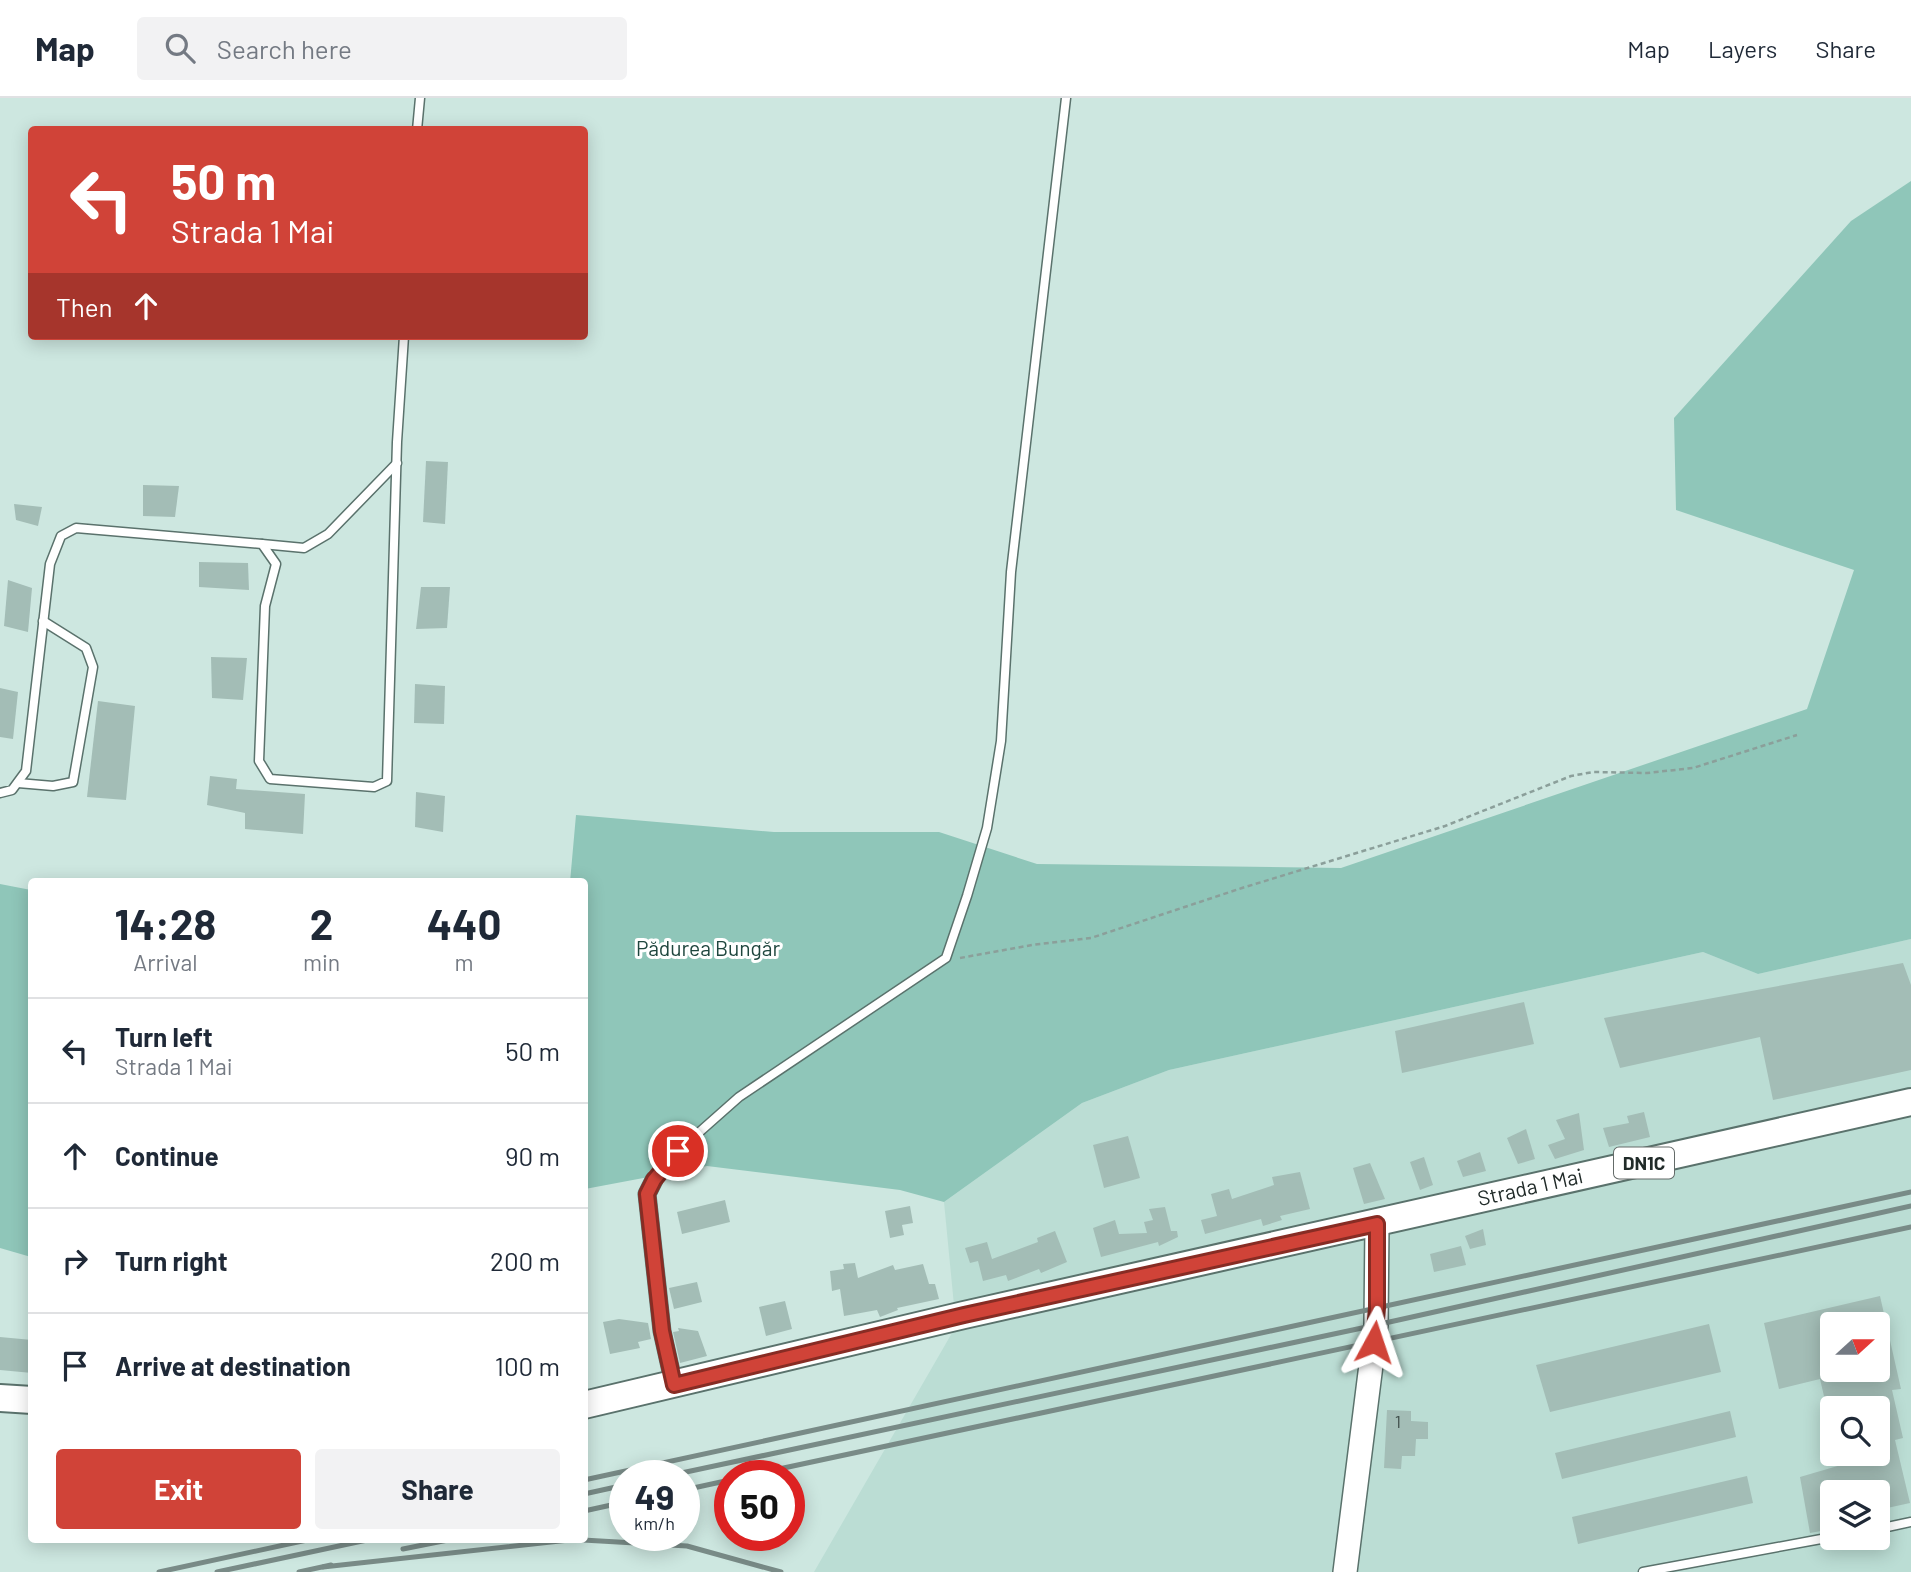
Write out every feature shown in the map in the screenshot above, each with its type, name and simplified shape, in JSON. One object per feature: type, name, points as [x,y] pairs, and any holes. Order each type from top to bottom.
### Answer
[{"type":"highway","name":"Strada 1 Mai","points":[[674,1385],[964,1315],[1911,1102]]},
{"type":"highway","name":"DN1C","points":[[588,1404],[674,1385]]},
{"type":"highway","points":[[0,1398],[28,1400]]},
{"type":"main road","points":[[1345,1572],[1377,1317],[1377,1224]]},
{"type":"street","points":[[654,1180],[647,1194],[662,1331],[674,1385]]},
{"type":"lane","points":[[417,126],[419,98]]},
{"type":"lane","points":[[654,1180],[678,1151],[739,1097],[946,958],[987,828],[1001,741],[1011,572],[1066,98]]},
{"type":"lane","points":[[262,544],[276,564],[265,606],[258,761],[270,779],[374,787],[387,781],[404,340]]},
{"type":"lane","points":[[0,793],[12,790],[26,771],[50,564],[61,536],[76,528],[304,548],[328,534],[397,463]]},
{"type":"lane","points":[[18,783],[53,786],[73,782],[93,667],[86,648],[43,621]]},
{"type":"lane","points":[[1890,1526],[1911,1522]]},
{"type":"lane","points":[[1643,1572],[1820,1539]]},
{"type":"path","points":[[946,958],[1091,938],[1242,888],[1445,827],[1571,776],[1593,772],[1647,774],[1693,768],[1797,734]]},
{"type":"shaded area","points":[[1911,939],[1911,1572],[814,1572],[956,1326],[944,1202],[1082,1103],[1169,1070],[1703,952],[1758,974]]},
{"type":"green space","name":"Pădurea Bungăr","points":[[1911,181],[1911,939],[1758,974],[1703,952],[1169,1070],[1082,1103],[944,1202],[900,1190],[707,1166],[588,1188],[588,878],[570,878],[576,815],[774,832],[939,832],[1037,864],[1341,868],[1807,709],[1854,570],[1676,510],[1674,418],[1851,221]]},
{"type":"green space","points":[[0,884],[28,889],[28,1256],[0,1248]]},
{"type":"building","points":[[426,461],[448,462],[445,524],[423,522]]},
{"type":"building","points":[[143,485],[179,486],[175,517],[143,516]]},
{"type":"building","points":[[14,504],[42,507],[38,526],[16,520]]},
{"type":"building","points":[[199,562],[248,563],[249,590],[199,587]]},
{"type":"building","points":[[8,580],[32,588],[28,632],[4,626]]},
{"type":"building","points":[[421,587],[450,587],[447,628],[416,629]]},
{"type":"building","points":[[211,657],[247,658],[243,700],[212,698]]},
{"type":"building","points":[[415,684],[445,686],[444,724],[414,723]]},
{"type":"building","points":[[0,688],[18,692],[13,739],[0,737]]},
{"type":"building","points":[[98,701],[135,706],[126,800],[87,797]]},
{"type":"building","points":[[210,776],[237,779],[236,789],[305,794],[303,834],[245,829],[245,813],[207,805]]},
{"type":"building","points":[[416,792],[445,796],[443,832],[415,827]]},
{"type":"building","points":[[1903,963],[1911,985],[1911,1070],[1773,1100],[1760,1037],[1620,1068],[1604,1018]]},
{"type":"building","points":[[1524,1002],[1534,1044],[1402,1073],[1395,1031]]},
{"type":"building","points":[[1644,1112],[1650,1137],[1609,1147],[1603,1128],[1629,1123],[1627,1116]]},
{"type":"building","points":[[1579,1113],[1584,1150],[1555,1159],[1548,1145],[1565,1139],[1556,1120]]},
{"type":"building","points":[[1526,1129],[1535,1159],[1518,1164],[1507,1138]]},
{"type":"building","points":[[1128,1136],[1140,1178],[1104,1188],[1093,1145]]},
{"type":"building","points":[[1480,1152],[1486,1171],[1463,1177],[1457,1161]]},
{"type":"building","points":[[1424,1157],[1433,1185],[1420,1190],[1410,1162]]},
{"type":"building","points":[[1370,1163],[1385,1199],[1364,1204],[1353,1168]]},
{"type":"building","points":[[1300,1172],[1310,1209],[1280,1216],[1282,1220],[1263,1226],[1261,1219],[1205,1234],[1201,1220],[1217,1216],[1211,1194],[1229,1189],[1232,1199],[1274,1185],[1272,1177]]},
{"type":"building","points":[[725,1200],[730,1222],[682,1234],[677,1212]]},
{"type":"building","points":[[910,1206],[913,1223],[902,1225],[904,1235],[890,1238],[885,1211]]},
{"type":"building","points":[[1165,1207],[1171,1231],[1177,1231],[1178,1237],[1159,1246],[1158,1242],[1101,1257],[1093,1228],[1115,1220],[1119,1234],[1147,1233],[1144,1222],[1153,1220],[1149,1209]]},
{"type":"building","points":[[1483,1229],[1486,1245],[1470,1249],[1465,1236]]},
{"type":"building","points":[[1055,1231],[1067,1262],[1041,1273],[1039,1269],[1008,1281],[1006,1275],[983,1281],[978,1261],[970,1263],[965,1248],[987,1242],[992,1259],[1038,1242],[1037,1238]]},
{"type":"building","points":[[1461,1246],[1466,1265],[1434,1272],[1430,1254]]},
{"type":"building","points":[[855,1263],[858,1278],[893,1265],[895,1270],[923,1264],[929,1284],[935,1284],[939,1299],[897,1308],[898,1310],[880,1317],[877,1310],[844,1316],[840,1289],[832,1291],[830,1271],[844,1269],[843,1264]]},
{"type":"building","points":[[697,1282],[702,1302],[674,1309],[669,1288]]},
{"type":"building","points":[[1880,1296],[1884,1312],[1820,1312],[1820,1379],[1779,1389],[1764,1323]]},
{"type":"building","points":[[785,1301],[792,1329],[766,1336],[759,1307]]},
{"type":"building","points":[[619,1319],[648,1323],[651,1339],[638,1342],[640,1348],[610,1354],[603,1322]]},
{"type":"building","points":[[1709,1324],[1721,1372],[1550,1412],[1536,1365]]},
{"type":"building","points":[[678,1328],[698,1331],[707,1356],[680,1363],[673,1332],[679,1331]]},
{"type":"building","points":[[0,1337],[28,1340],[28,1373],[0,1370]]},
{"type":"building","points":[[1890,1340],[1901,1389],[1892,1390],[1903,1438],[1895,1440],[1910,1503],[1890,1507],[1890,1480],[1820,1480],[1820,1531],[1810,1533],[1800,1477],[1838,1466],[1890,1466],[1890,1396],[1824,1396],[1821,1382],[1890,1382]]},
{"type":"building","points":[[1387,1410],[1411,1411],[1411,1421],[1428,1422],[1428,1439],[1416,1439],[1415,1456],[1402,1456],[1401,1469],[1384,1468]]},
{"type":"building","points":[[1730,1411],[1736,1437],[1562,1479],[1555,1453]]},
{"type":"building","points":[[1747,1476],[1753,1503],[1578,1544],[1572,1517]]},
{"type":"railway","points":[[588,1479],[1911,1192]]},
{"type":"railway","points":[[700,1469],[1376,1325],[1911,1206]]},
{"type":"railway","points":[[805,1463],[1911,1227]]},
{"type":"railway","points":[[700,1487],[714,1483]]},
{"type":"railway","points":[[588,1493],[609,1489]]},
{"type":"railway","points":[[588,1510],[609,1506]]},
{"type":"railway","points":[[588,1540],[687,1546],[781,1572]]},
{"type":"railway","points":[[159,1572],[293,1543]]},
{"type":"railway","points":[[217,1572],[353,1543]]},
{"type":"railway","points":[[403,1549],[433,1543]]},
{"type":"railway","points":[[323,1567],[542,1543]]},
{"type":"railway","points":[[299,1572],[331,1565]]},
{"type":"route","points":[[678,1151],[654,1180],[647,1194],[662,1331],[674,1385],[964,1315],[1377,1224],[1377,1308],[1374,1342]]}]
